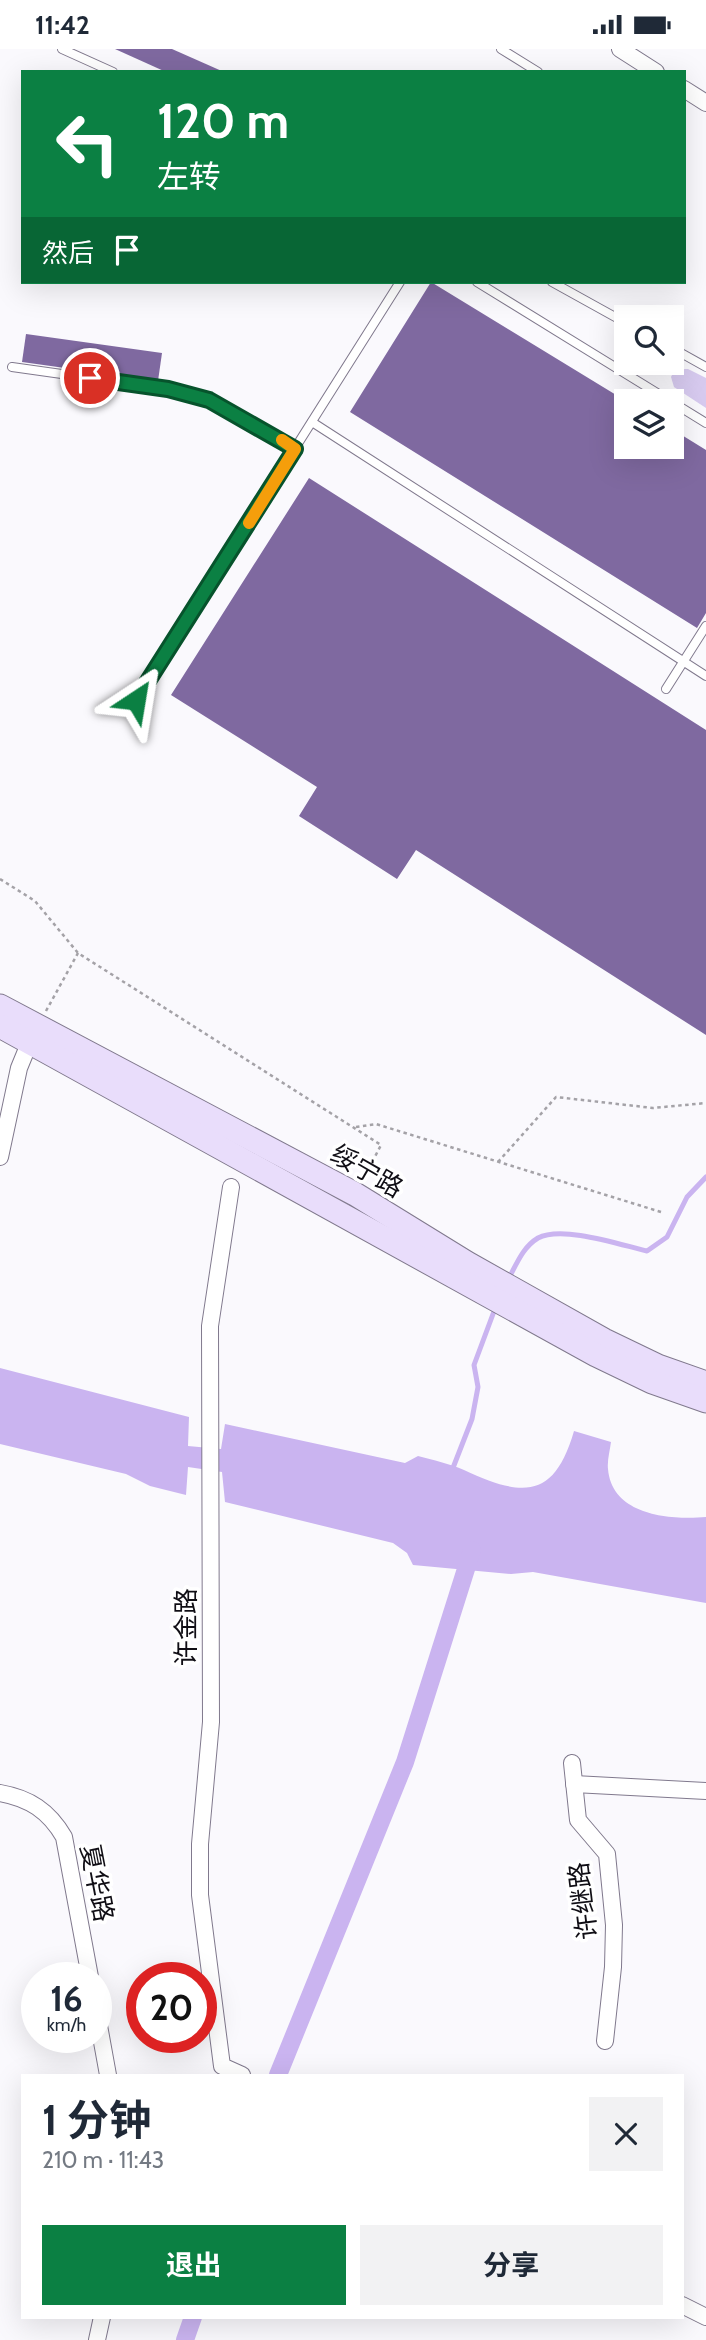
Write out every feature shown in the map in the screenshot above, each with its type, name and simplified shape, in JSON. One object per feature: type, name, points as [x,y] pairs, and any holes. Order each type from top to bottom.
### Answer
[{"type":"main road","name":"绥宁路","points":[[0,1006],[34,1033],[504,1294],[630,1371],[706,1401]]},
{"type":"main road","name":"绥宁路","points":[[0,1025],[34,1033],[355,1194],[464,1272]]},
{"type":"main road","name":"绥宁路","points":[[504,1294],[658,1366],[706,1383]]},
{"type":"street","points":[[620,49],[653,70]]},
{"type":"street","points":[[686,90],[706,103]]},
{"type":"street","points":[[0,1157],[19,1068],[34,1033]]},
{"type":"street","name":"许金路","points":[[231,1187],[210,1326],[211,1722],[200,1844],[200,1895],[222,2066],[240,2074]]},
{"type":"street","name":"许继路","points":[[572,1763],[578,1819],[607,1854],[614,1925],[613,1966],[605,2041]]},
{"type":"street","points":[[574,1784],[706,1791]]},
{"type":"street","name":"夏华路","points":[[0,1793],[21,1797],[35,1804],[55,1822],[64,1837],[87,1962]]},
{"type":"street","points":[[104,2053],[108,2074]]},
{"type":"street","points":[[684,2306],[706,2317]]},
{"type":"street","points":[[97,2340],[102,2319]]},
{"type":"lane","points":[[62,49],[109,70]]},
{"type":"lane","points":[[501,49],[535,70]]},
{"type":"lane","points":[[136,700],[399,284]]},
{"type":"lane","points":[[480,284],[651,389]]},
{"type":"lane","points":[[556,284],[614,316]]},
{"type":"lane","points":[[684,355],[706,367]]},
{"type":"lane","points":[[12,367],[168,389],[209,400],[295,449]]},
{"type":"lane","points":[[684,409],[706,423]]},
{"type":"lane","points":[[312,422],[703,674],[706,663]]},
{"type":"lane","points":[[666,689],[706,626]]},
{"type":"path","points":[[0,879],[35,901],[78,953],[382,1145],[355,1194]]},
{"type":"path","points":[[34,1033],[78,953]]},
{"type":"path","points":[[498,1162],[556,1097],[653,1108],[706,1103]]},
{"type":"path","points":[[354,1127],[376,1124],[661,1212]]},
{"type":"shaded area","points":[[684,369],[688,369],[706,378],[706,408],[684,394],[684,389],[674,387],[671,377],[684,375]]},
{"type":"shaded area","points":[[0,1368],[189,1417],[188,1446],[221,1449],[225,1424],[405,1463],[418,1456],[519,1488],[533,1487],[546,1481],[557,1470],[574,1431],[611,1442],[608,1469],[612,1485],[620,1497],[632,1506],[661,1516],[706,1517],[706,1603],[533,1572],[511,1574],[413,1565],[407,1553],[393,1543],[225,1502],[222,1472],[188,1467],[186,1495],[150,1486],[126,1474],[0,1444]]},
{"type":"building","points":[[115,49],[172,49],[219,70],[162,70]]},
{"type":"building","points":[[430,284],[434,284],[614,394],[614,459],[684,459],[684,436],[706,450],[706,613],[697,628],[350,412]]},
{"type":"building","points":[[26,334],[162,353],[158,381],[22,362]]},
{"type":"building","points":[[309,478],[706,730],[706,1035],[416,850],[397,879],[299,816],[317,787],[171,695]]},
{"type":"waterway","points":[[509,1278],[528,1246],[538,1238],[549,1235],[592,1237],[647,1251],[667,1237],[687,1197],[706,1177]]},
{"type":"waterway","points":[[451,1473],[472,1419],[478,1387],[474,1365],[496,1306]]},
{"type":"waterway","points":[[278,2074],[405,1762],[472,1550]]},
{"type":"waterway","points":[[185,2340],[192,2319]]},
{"type":"slow traffic","points":[[249,523],[295,449],[282,440]]},
{"type":"route","points":[[90,378],[168,389],[209,400],[246,418],[295,449],[136,700]]}]
